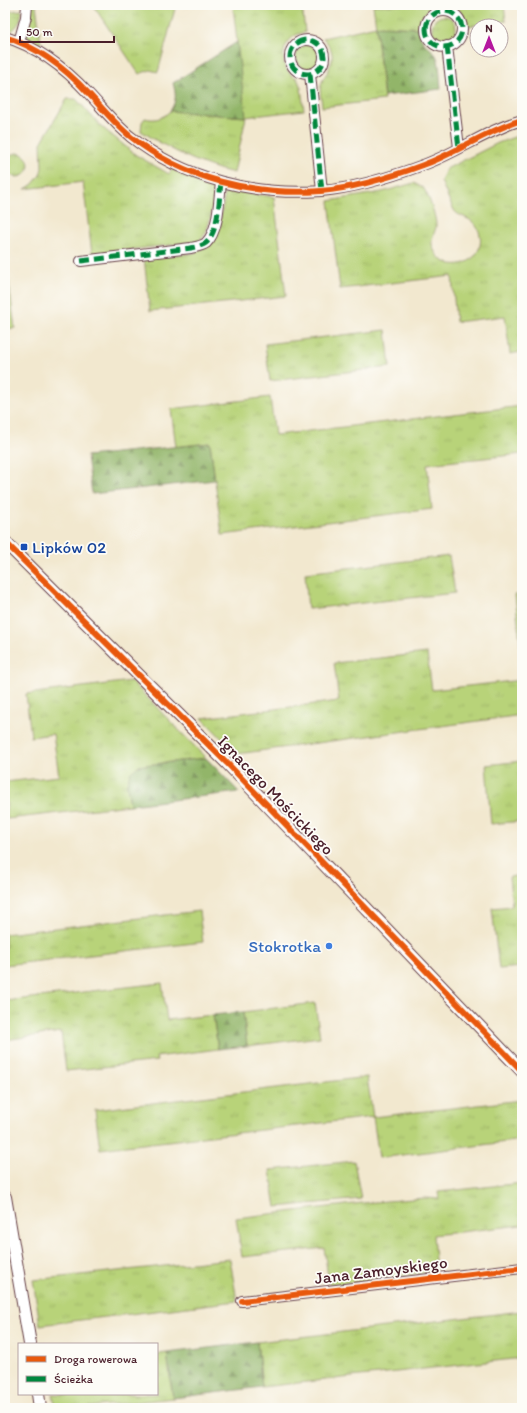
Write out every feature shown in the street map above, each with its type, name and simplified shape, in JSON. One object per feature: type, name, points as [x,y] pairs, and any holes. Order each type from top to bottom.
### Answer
[{"type":"street","points":[[19,42],[26,17],[27,5]]},
{"type":"street","points":[[5,38],[19,42],[47,58],[70,76],[123,131],[146,149],[194,173],[221,182],[248,188],[290,192],[322,190],[368,183],[424,165],[496,130],[522,120]]},
{"type":"street","points":[[447,46],[459,148]]},
{"type":"street","points":[[310,74],[322,190]]},
{"type":"street","points":[[81,260],[191,248],[205,243],[212,232],[217,218],[221,182]]},
{"type":"street","name":"Ignacego Mościckiego","points":[[5,542],[227,764],[522,1071]]},
{"type":"street","points":[[5,1197],[30,1343]]},
{"type":"street","name":"Jana Zamoyskiego","points":[[242,1300],[522,1268]]},
{"type":"street","points":[[38,1395],[40,1408]]},
{"type":"green space","points":[[31,5],[36,5],[41,42],[37,47],[29,42],[27,37]]},
{"type":"green space","points":[[93,5],[176,5],[158,72],[150,70],[139,74]]},
{"type":"green space","points":[[233,5],[302,5],[305,32],[290,39],[286,45],[283,58],[287,70],[291,75],[297,78],[301,88],[304,110],[246,117],[234,173],[197,161],[141,131],[142,122],[145,118],[159,118],[170,111],[245,117]]},
{"type":"green space","points":[[373,5],[440,5],[428,10],[425,13],[419,28],[376,26]]},
{"type":"green space","points":[[448,5],[504,5],[506,18],[469,18],[468,26],[461,12]]},
{"type":"green space","points":[[22,10],[20,20],[16,27],[10,32],[5,30],[5,12]]},
{"type":"green space","points":[[444,16],[452,20],[456,28],[452,36],[444,40],[436,36],[432,28],[436,20]]},
{"type":"green space","points":[[376,26],[384,100],[322,107],[320,88],[329,69],[332,58],[330,47],[323,38]]},
{"type":"green space","points":[[376,26],[419,28],[420,35],[424,43],[433,51],[438,60],[441,89],[384,96]]},
{"type":"green space","points":[[237,42],[246,117],[170,111],[174,104],[175,97],[173,83]]},
{"type":"green space","points":[[308,45],[316,49],[320,57],[316,65],[308,69],[300,65],[296,57],[300,49]]},
{"type":"green space","points":[[67,99],[76,99],[103,128],[136,155],[169,174],[172,169],[211,184],[214,188],[211,215],[207,229],[201,239],[196,242],[92,254],[83,182],[25,189],[33,184],[40,175],[42,168],[41,143]]},
{"type":"green space","points":[[520,135],[522,152],[522,352],[510,354],[505,316],[456,322],[452,276],[340,289],[329,201],[382,192],[414,183],[424,189],[434,213],[436,227],[432,241],[434,250],[443,261],[462,264],[474,257],[478,251],[480,246],[480,237],[477,227],[470,220],[456,213],[452,207],[441,181],[446,169],[498,143]]},
{"type":"green space","points":[[17,153],[25,157],[29,165],[25,173],[17,177],[9,173],[5,165],[9,157]]},
{"type":"green space","points":[[230,190],[274,197],[286,296],[150,311],[144,258],[194,253],[211,244],[219,227],[225,193]]},
{"type":"green space","points":[[5,261],[15,328],[5,329]]},
{"type":"green space","points":[[386,330],[390,367],[270,381],[265,344]]},
{"type":"green space","points":[[270,397],[275,435],[522,406],[522,454],[427,464],[432,509],[222,535],[210,443],[176,447],[171,409]]},
{"type":"green space","points":[[210,443],[215,480],[92,494],[87,456]]},
{"type":"green space","points":[[449,556],[455,593],[308,609],[305,573]]},
{"type":"green space","points":[[522,594],[522,660],[515,595]]},
{"type":"green space","points":[[427,653],[432,690],[522,680],[522,715],[237,754],[202,718],[339,701],[334,663]]},
{"type":"green space","points":[[131,681],[206,758],[138,766],[127,783],[130,805],[7,819],[5,782],[59,776],[53,734],[31,737],[26,694]]},
{"type":"green space","points":[[206,758],[239,792],[130,805],[127,784],[130,773],[138,766]]},
{"type":"green space","points":[[522,761],[522,821],[491,824],[486,765]]},
{"type":"green space","points":[[522,875],[522,967],[499,969],[492,908],[512,906],[509,877]]},
{"type":"green space","points":[[199,911],[203,942],[5,965],[5,934]]},
{"type":"green space","points":[[162,983],[167,1020],[213,1015],[218,1049],[156,1057],[157,1061],[66,1071],[61,1032],[5,1040],[5,1001]]},
{"type":"green space","points":[[315,1003],[320,1037],[247,1046],[243,1012]]},
{"type":"green space","points":[[243,1012],[247,1046],[218,1049],[213,1015]]},
{"type":"green space","points":[[367,1077],[373,1117],[100,1149],[95,1110]]},
{"type":"green space","points":[[522,1100],[522,1140],[379,1158],[373,1117]]},
{"type":"green space","points":[[354,1161],[361,1199],[276,1207],[270,1170]]},
{"type":"green space","points":[[522,1183],[522,1225],[433,1235],[436,1272],[329,1285],[324,1248],[242,1257],[236,1218],[363,1203],[425,1198],[439,1199],[438,1192]]},
{"type":"green space","points":[[230,1259],[237,1301],[40,1325],[33,1280]]},
{"type":"green space","points":[[522,1311],[522,1358],[262,1387],[257,1342]]},
{"type":"green space","points":[[257,1342],[262,1387],[173,1398],[167,1353]]},
{"type":"green space","points":[[167,1353],[173,1398],[80,1408],[56,1408],[53,1395],[158,1395],[158,1354]]},
{"type":"marked path","points":[[444,11],[457,16],[462,29],[457,42],[444,47],[431,42],[426,29],[431,16],[444,11]]},
{"type":"marked path","points":[[310,40],[317,42],[322,47],[324,57],[322,67],[317,72],[304,74],[297,72],[292,67],[290,54],[292,47],[297,42],[310,40]]},
{"type":"marked path","points":[[447,46],[459,148]]},
{"type":"marked path","points":[[310,74],[322,191]]},
{"type":"marked path","points":[[81,261],[191,248],[206,243],[214,231],[216,223],[221,182]]},
{"type":"cycle path","points":[[5,37],[17,41],[51,60],[71,76],[114,122],[131,137],[152,152],[197,174],[221,182],[245,187],[270,191],[296,192],[334,190],[360,185],[398,174],[436,160],[484,135],[522,120]]},
{"type":"cycle path","points":[[5,542],[227,763],[522,1071]]},
{"type":"cycle path","points":[[242,1301],[522,1268]]},
{"type":"place","name":"Lipków 02","points":[[24,547]]},
{"type":"place","name":"Stokrotka","points":[[329,946]]}]
